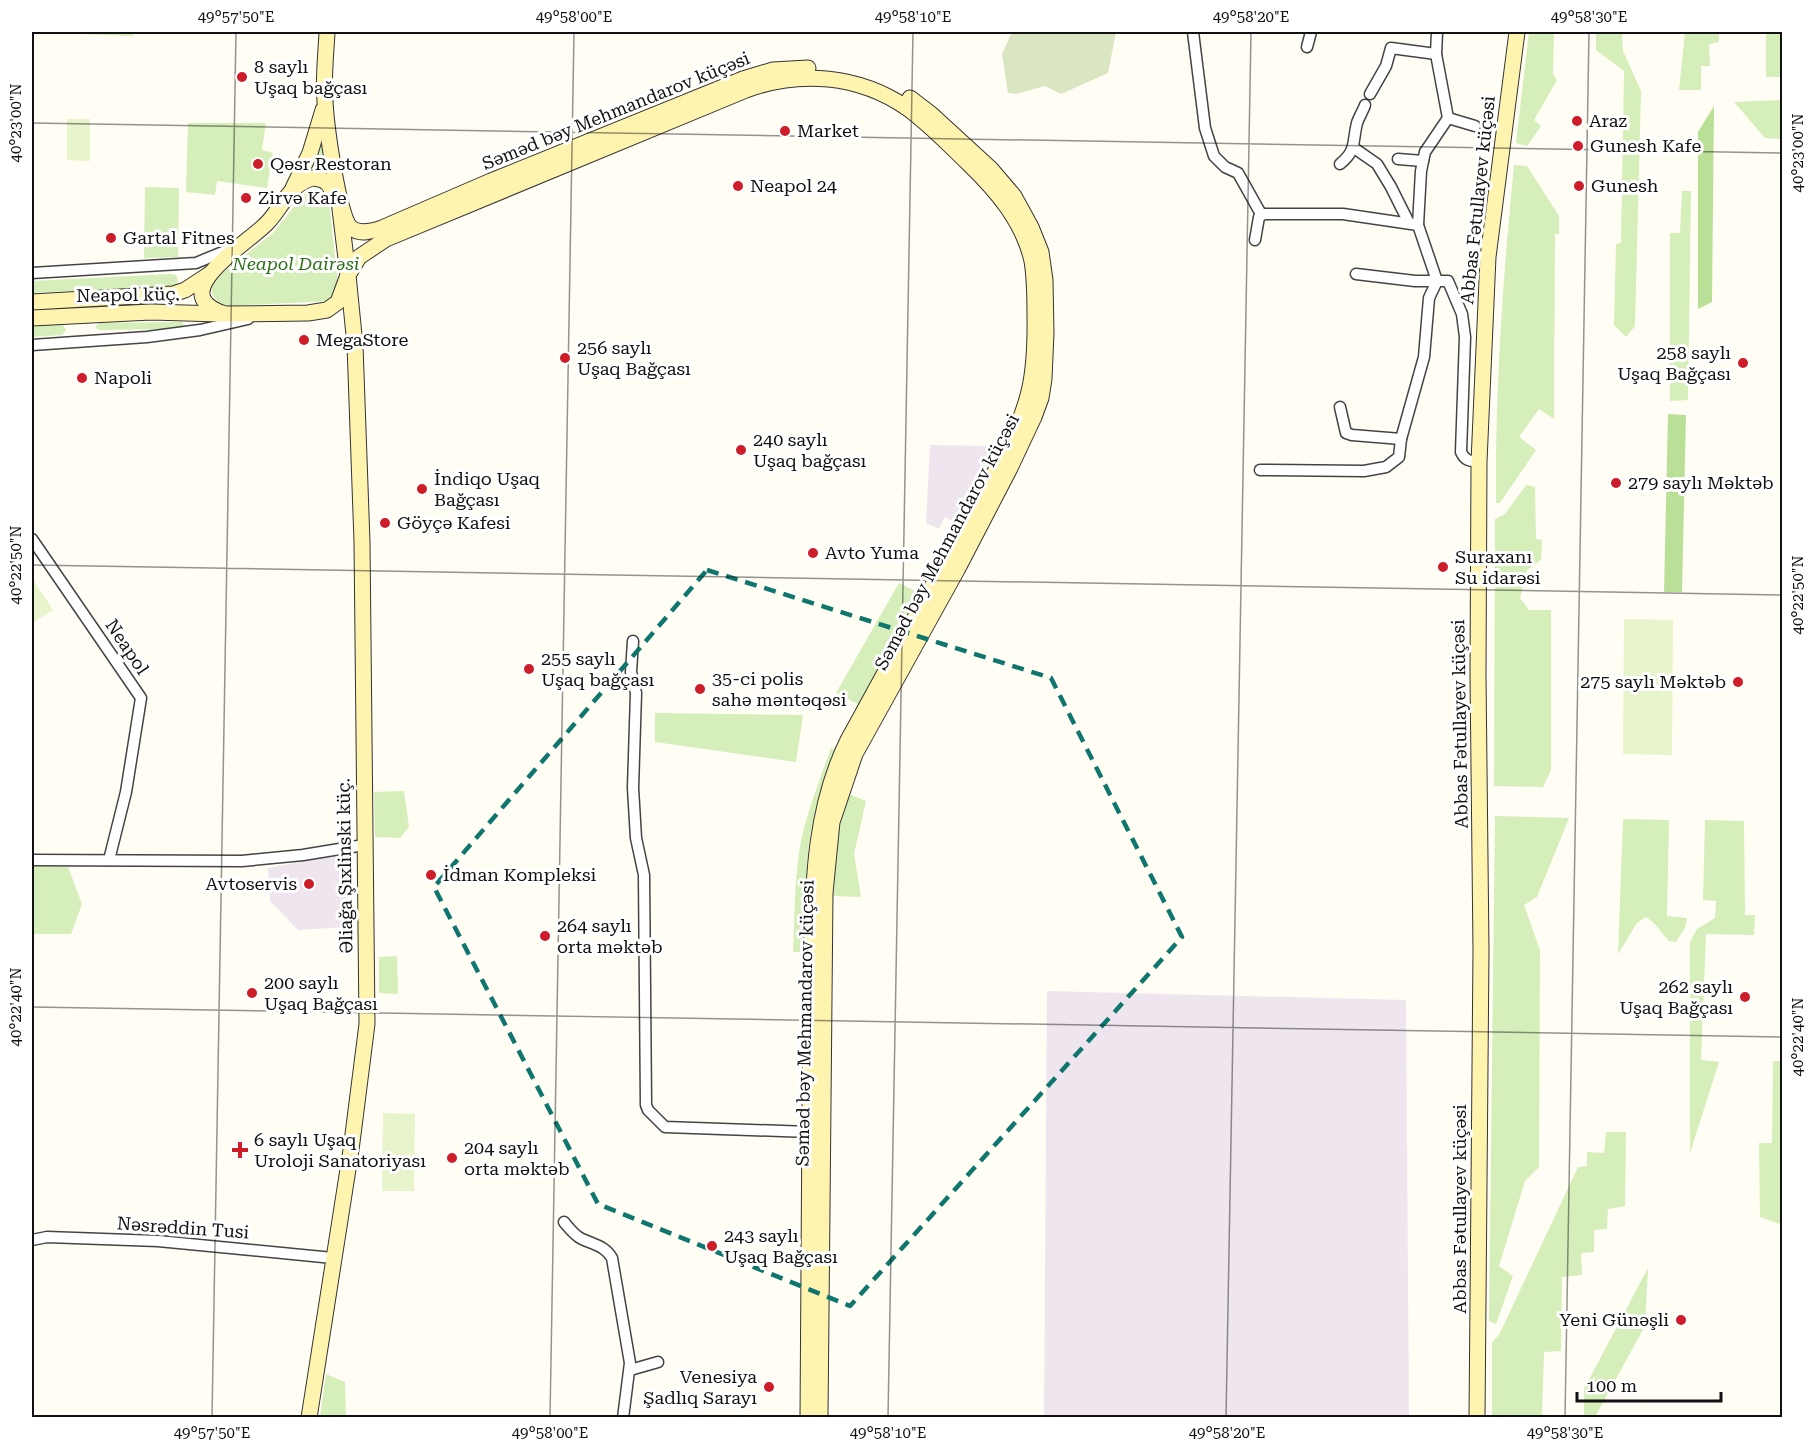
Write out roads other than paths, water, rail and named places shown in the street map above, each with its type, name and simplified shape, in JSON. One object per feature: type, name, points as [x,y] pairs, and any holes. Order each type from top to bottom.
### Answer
[{"type":"main road","points":[[325,101],[327,32]]},
{"type":"main road","name":"Abbas Fətullayev küçəsi","points":[[1477,1418],[1481,962],[1478,675],[1479,462],[1488,257],[1518,32]]},
{"type":"main road","name":"Səməd bəy Mehmandarov küçəsi","points":[[339,201],[351,228],[367,232],[382,228],[491,181],[743,79],[789,68],[834,69],[885,85],[914,101],[931,114],[972,158],[1005,203],[1021,231],[1030,254],[1035,289],[1035,358],[1033,378],[1024,413],[1009,445],[848,740],[831,782],[820,821],[813,884],[807,1418]]},
{"type":"main road","name":"Səməd bəy Mehmandarov küçəsi","points":[[308,313],[327,310],[333,306],[343,292],[348,275],[358,257],[386,239],[728,97],[774,81],[806,77],[834,79],[882,93],[908,109],[972,158],[991,168],[1014,196],[1038,242],[1046,280],[1047,333],[1041,398],[1014,459],[957,570],[855,754],[832,822],[825,915],[820,1418]]},
{"type":"main road","name":"Neapol küç.","points":[[32,302],[173,294],[186,290],[254,236],[279,210],[293,189],[310,153],[325,101]]},
{"type":"main road","name":"Əliağa Şıxlinski küç.","points":[[309,1418],[353,1139],[366,1040],[362,556],[355,345],[325,101]]},
{"type":"main road","points":[[293,189],[307,179],[323,180],[334,191],[339,201]]},
{"type":"main road","points":[[210,273],[202,287],[202,300],[213,310],[225,314]]},
{"type":"main road","name":"Neapol küç.","points":[[32,318],[150,312],[308,313]]},
{"type":"main road","points":[[308,313],[336,316],[345,320],[355,345]]},
{"type":"street","points":[[1193,32],[1205,128],[1214,156],[1225,167],[1238,173],[1261,214],[1255,240]]},
{"type":"street","points":[[1307,47],[1311,32]]},
{"type":"street","points":[[1414,224],[1425,152],[1448,118],[1436,54],[1437,32]]},
{"type":"street","points":[[1340,164],[1354,148],[1357,122],[1386,66],[1390,48],[1436,54]]},
{"type":"street","points":[[1448,118],[1475,126]]},
{"type":"street","points":[[1260,470],[1364,471],[1386,467],[1399,457],[1401,439],[1420,378],[1424,357],[1429,298],[1437,280],[1414,224],[1377,164],[1354,148]]},
{"type":"street","points":[[1398,159],[1423,161]]},
{"type":"street","points":[[1261,214],[1342,214],[1414,224]]},
{"type":"street","points":[[32,273],[196,263],[224,253],[254,236]]},
{"type":"street","points":[[1356,274],[1414,281],[1448,281],[1462,314],[1465,337],[1461,452],[1463,458],[1468,461],[1479,462]]},
{"type":"street","points":[[32,345],[147,337],[200,330],[271,314]]},
{"type":"street","points":[[1340,407],[1346,433],[1401,439]]},
{"type":"street","name":"Neapol","points":[[32,538],[141,698],[126,792],[109,860]]},
{"type":"street","points":[[633,640],[631,672],[636,693],[633,788],[636,838],[644,875],[646,1105],[665,1127],[809,1132]]},
{"type":"street","points":[[32,860],[251,860],[303,855],[364,844]]},
{"type":"street","points":[[564,1222],[581,1239],[600,1246],[608,1251],[612,1258],[630,1370],[623,1418]]},
{"type":"street","name":"Nəsrəddin Tusi","points":[[32,1240],[47,1237],[158,1241],[333,1258]]},
{"type":"street","points":[[630,1370],[658,1362]]},
{"type":"place","name":"8 saylı Uşaq bağçası","points":[[242,77]]},
{"type":"place","name":"Araz","points":[[1577,121]]},
{"type":"place","name":"Market","points":[[785,131]]},
{"type":"place","name":"Gunesh Kafe","points":[[1578,146]]},
{"type":"place","name":"Qəsr Restoran","points":[[258,164]]},
{"type":"place","name":"Neapol 24","points":[[738,186]]},
{"type":"place","name":"Gunesh","points":[[1579,186]]},
{"type":"place","name":"Zirvə Kafe","points":[[246,198]]},
{"type":"place","name":"Gartal Fitnes","points":[[111,238]]},
{"type":"place","name":"MegaStore","points":[[304,340]]},
{"type":"place","name":"256 saylı Uşaq Bağçası","points":[[565,358]]},
{"type":"place","name":"258 saylı Uşaq Bağçası","points":[[1743,363]]},
{"type":"place","name":"Napoli","points":[[82,378]]},
{"type":"place","name":"240 saylı Uşaq bağçası","points":[[741,450]]},
{"type":"place","name":"279 saylı Məktəb","points":[[1616,483]]},
{"type":"place","name":"İndiqo Uşaq Bağçası","points":[[422,489]]},
{"type":"place","name":"Göyçə Kafesi","points":[[385,523]]},
{"type":"place","name":"Avto Yuma","points":[[813,553]]},
{"type":"place","name":"Suraxanı Su idarəsi","points":[[1443,567]]},
{"type":"place","name":"255 saylı Uşaq bağçası","points":[[529,669]]},
{"type":"place","name":"275 saylı Məktəb","points":[[1738,682]]},
{"type":"place","name":"35-ci polis sahə məntəqəsi","points":[[700,689]]},
{"type":"place","name":"İdman Kompleksi","points":[[431,875]]},
{"type":"place","name":"Avtoservis","points":[[309,884]]},
{"type":"place","name":"264 saylı orta məktəb","points":[[545,936]]},
{"type":"place","name":"200 saylı Uşaq Bağçası","points":[[252,993]]},
{"type":"place","name":"262 saylı Uşaq Bağçası","points":[[1745,997]]},
{"type":"place","name":"6 saylı Uşaq Uroloji Sanatoriyası","points":[[240,1150]]},
{"type":"place","name":"204 saylı orta məktəb","points":[[452,1158]]},
{"type":"place","name":"243 saylı Uşaq Bağçası","points":[[712,1246]]},
{"type":"place","name":"Yeni Günəşli","points":[[1681,1320]]},
{"type":"place","name":"Venesiya Şadlıq Sarayı","points":[[769,1387]]},
{"type":"park label","name":"Neapol Dairəsi","points":[[296,264]]}]
